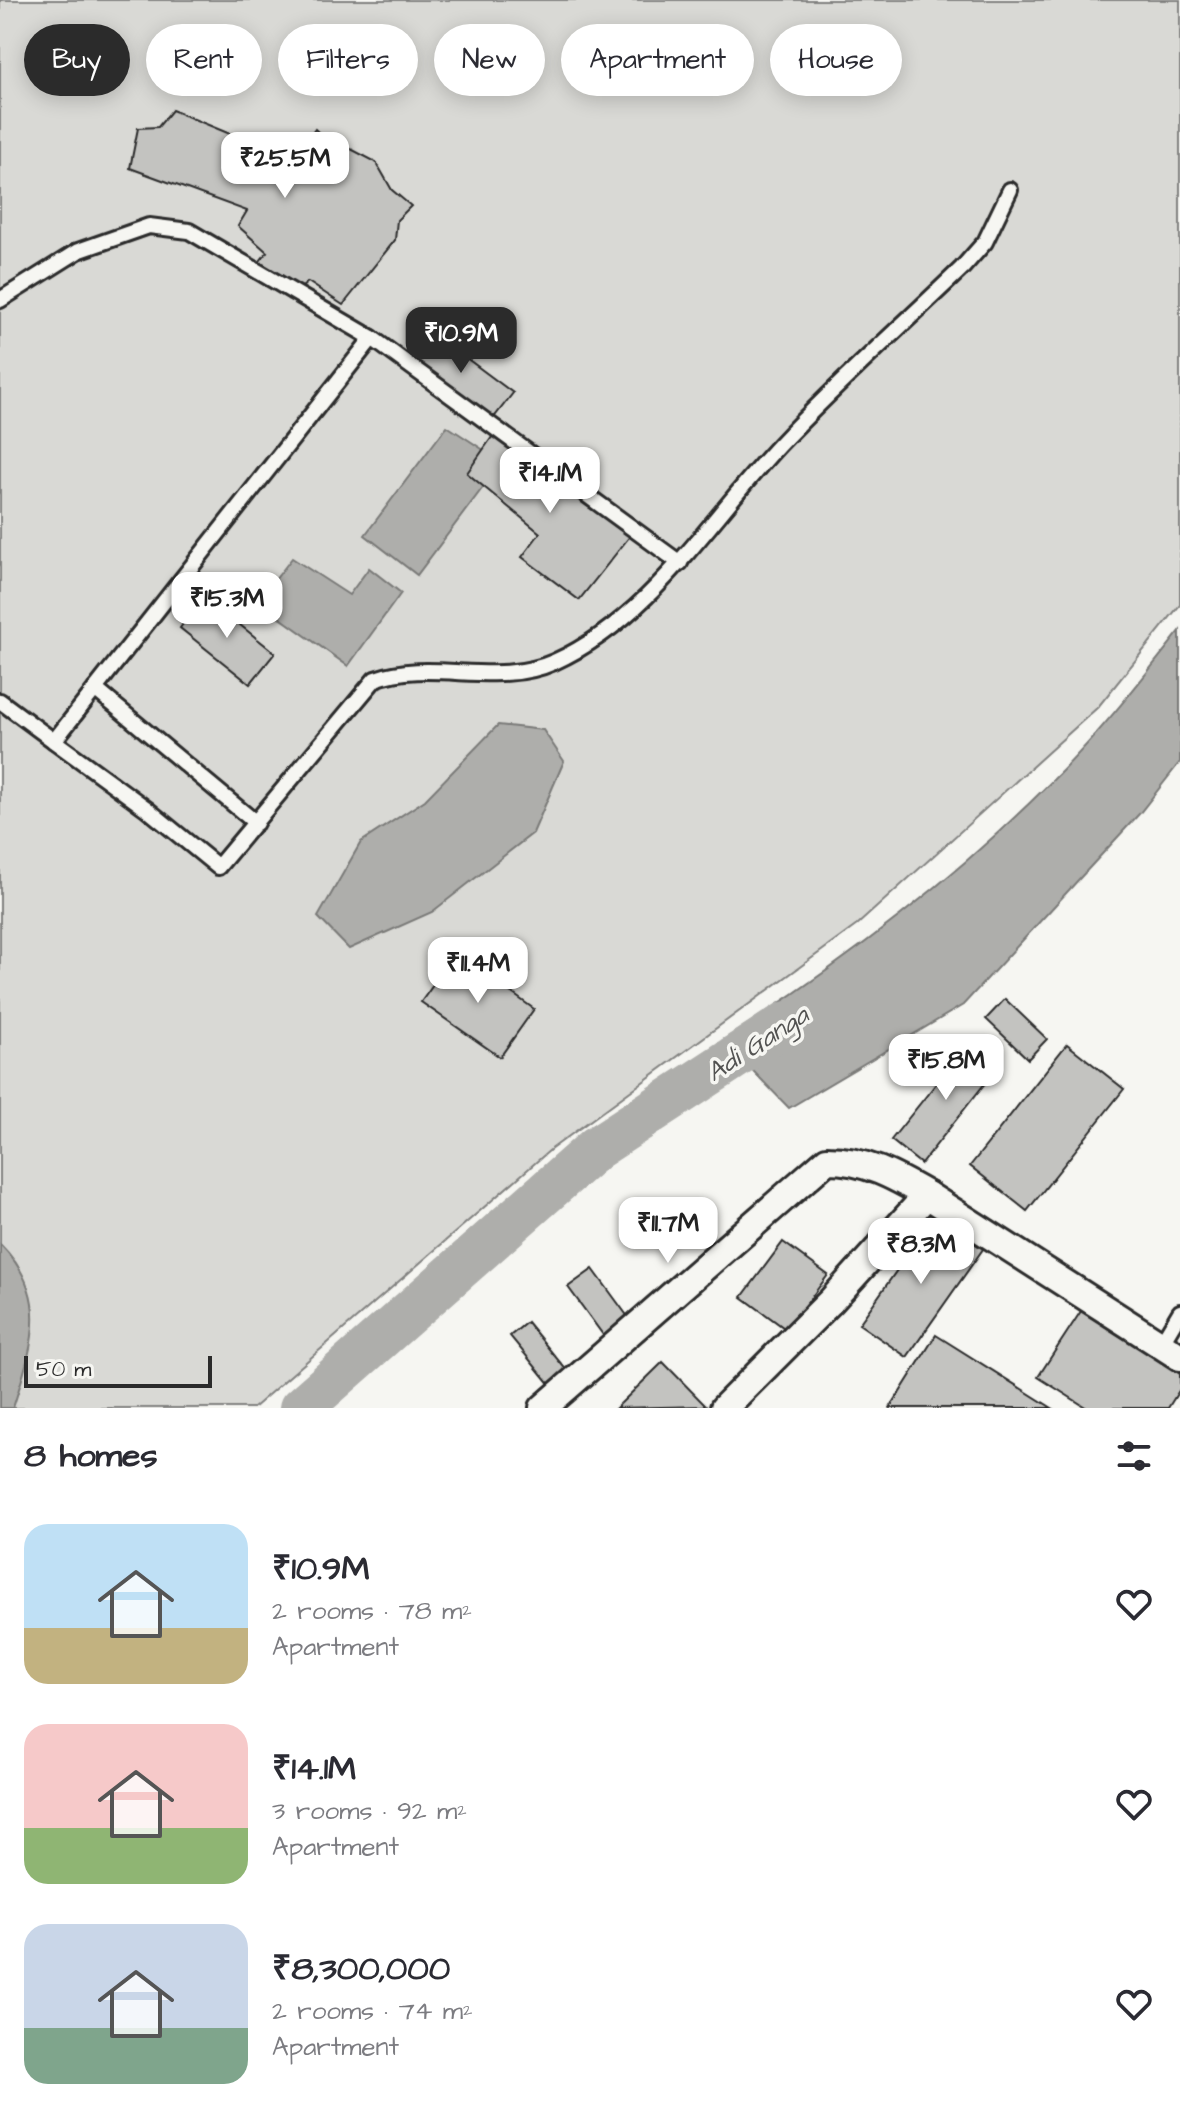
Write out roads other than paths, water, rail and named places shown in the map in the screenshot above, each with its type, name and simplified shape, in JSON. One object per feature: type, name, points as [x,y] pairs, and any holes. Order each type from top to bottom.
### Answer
[{"type":"street","points":[[543,1408],[827,1160],[849,1160],[885,1171],[1171,1350]]},
{"type":"street","points":[[724,1408],[831,1301],[927,1195]]},
{"type":"lane","points":[[0,701],[147,809],[218,867],[375,679],[399,670],[497,675],[549,664],[595,642],[680,563],[779,445],[962,268],[985,242],[1010,190]]},
{"type":"lane","points":[[0,300],[78,251],[149,226],[189,231],[372,338],[680,563]]},
{"type":"lane","points":[[54,741],[372,338]]},
{"type":"lane","points":[[95,689],[256,823]]},
{"type":"lane","points":[[1171,1350],[1180,1312]]},
{"type":"water","points":[[447,426],[502,462],[417,575],[365,535]]},
{"type":"water","points":[[292,558],[349,595],[369,568],[401,593],[348,666],[258,602]]},
{"type":"water","points":[[1180,631],[1180,762],[1139,814],[963,1005],[789,1108],[723,1040],[852,952],[973,855],[1084,748]]},
{"type":"water","points":[[498,725],[543,730],[564,761],[533,833],[432,912],[349,949],[318,917],[361,842],[425,800]]},
{"type":"water","points":[[0,1244],[27,1283],[32,1303],[31,1343],[13,1408],[0,1408]]},
{"type":"waterway","name":"Adi Ganga","points":[[301,1408],[596,1148],[787,1023]]}]
